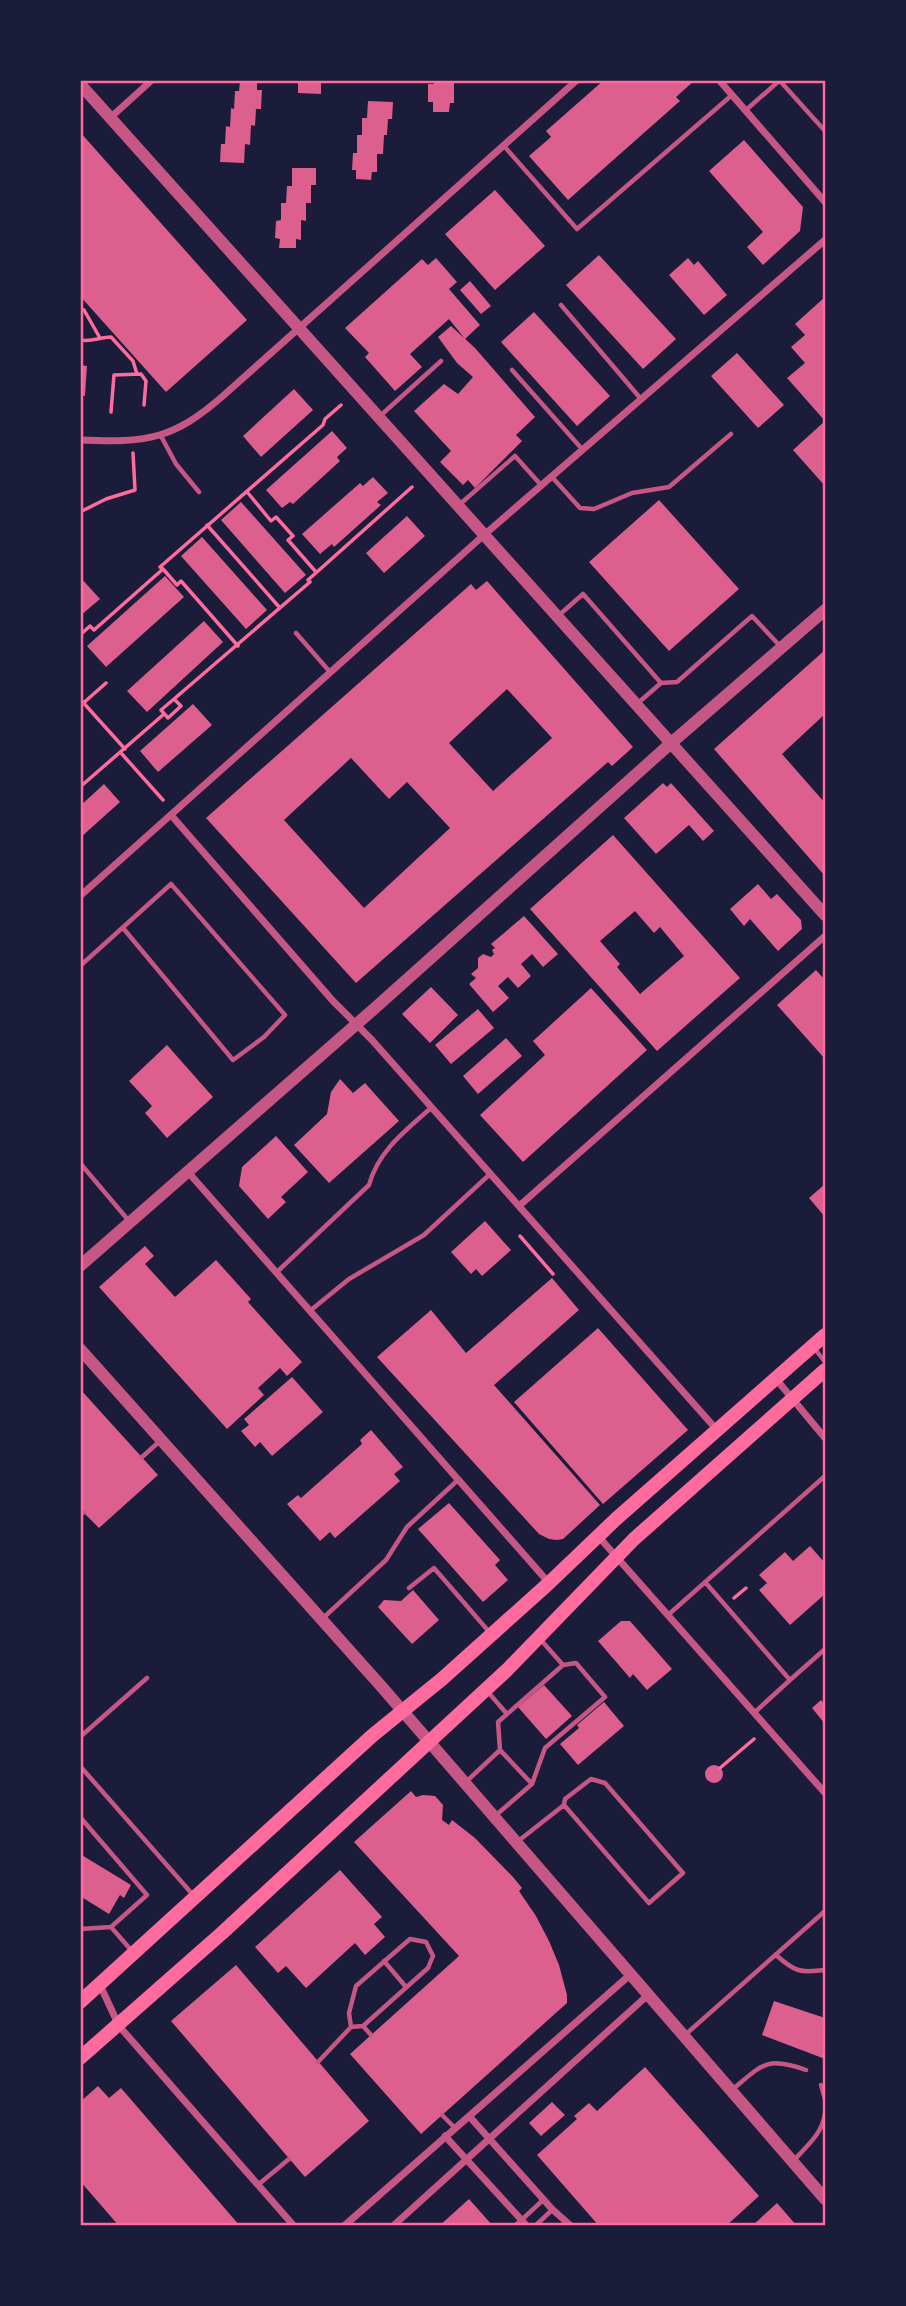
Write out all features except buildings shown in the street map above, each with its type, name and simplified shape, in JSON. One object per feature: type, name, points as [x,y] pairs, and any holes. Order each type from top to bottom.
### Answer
[{"type":"main road","points":[[80,2002],[194,1897],[550,1583],[598,1536],[825,1335]]},
{"type":"main road","points":[[80,2058],[119,2026],[396,1774],[540,1638],[616,1558],[825,1370]]},
{"type":"street","points":[[110,118],[152,80]]},
{"type":"street","points":[[80,440],[132,441],[161,436],[181,428],[202,414],[578,80]]},
{"type":"street","points":[[719,80],[825,202]]},
{"type":"street","points":[[80,84],[825,915]]},
{"type":"street","points":[[80,896],[484,535],[825,240]]},
{"type":"street","points":[[80,1266],[825,610]]},
{"type":"street","points":[[171,815],[332,1001],[357,1024],[432,1107],[717,1430]]},
{"type":"street","points":[[519,1206],[825,936]]},
{"type":"street","points":[[188,1172],[550,1583]]},
{"type":"street","points":[[80,1349],[429,1741],[825,2199]]},
{"type":"street","points":[[776,1379],[825,1438]]},
{"type":"street","points":[[598,1536],[825,1793]]},
{"type":"street","points":[[344,2225],[631,1973]]},
{"type":"street","points":[[99,1984],[119,2026],[293,2225]]},
{"type":"street","points":[[393,2225],[649,1994]]},
{"type":"street","points":[[469,2116],[552,2209],[571,2225]]},
{"type":"street","points":[[446,2136],[524,2222]]},
{"type":"lane","points":[[745,110],[780,81],[825,131]]},
{"type":"lane","points":[[504,146],[577,229],[732,95]]},
{"type":"lane","points":[[561,306],[641,399]]},
{"type":"lane","points":[[379,416],[441,361]]},
{"type":"lane","points":[[512,370],[583,450]]},
{"type":"lane","points":[[552,477],[580,508],[594,509],[632,494],[670,487],[731,434]]},
{"type":"lane","points":[[161,436],[176,464],[199,492]]},
{"type":"lane","points":[[458,506],[515,456],[542,485]]},
{"type":"lane","points":[[557,617],[583,594],[661,683]]},
{"type":"lane","points":[[635,705],[661,683],[677,682],[752,616],[781,648]]},
{"type":"lane","points":[[296,633],[330,673]]},
{"type":"lane","points":[[80,966],[171,884],[285,1015],[264,1037],[233,1060],[124,928]]},
{"type":"lane","points":[[277,1272],[369,1185],[374,1168],[383,1153],[432,1107]]},
{"type":"lane","points":[[80,1163],[130,1222]]},
{"type":"lane","points":[[311,1310],[349,1279],[424,1235],[490,1173]]},
{"type":"lane","points":[[813,1346],[825,1362]]},
{"type":"lane","points":[[142,1457],[162,1440]]},
{"type":"lane","points":[[667,1616],[825,1476]]},
{"type":"lane","points":[[321,1620],[386,1560],[407,1527],[459,1479]]},
{"type":"lane","points":[[409,1587],[434,1567],[492,1634]]},
{"type":"lane","points":[[705,1582],[790,1680]]},
{"type":"lane","points":[[540,1638],[563,1665]]},
{"type":"lane","points":[[754,1713],[825,1648]]},
{"type":"lane","points":[[495,1817],[532,1784],[545,1748],[605,1697],[576,1663],[563,1665],[498,1722],[500,1750],[532,1784]]},
{"type":"lane","points":[[80,1737],[147,1678]]},
{"type":"lane","points":[[485,1689],[507,1714]]},
{"type":"lane","points":[[465,1783],[500,1750]]},
{"type":"lane","points":[[80,1766],[194,1897]]},
{"type":"lane","points":[[517,1842],[564,1805],[565,1798],[591,1779],[605,1783],[684,1873],[649,1903],[564,1805]]},
{"type":"lane","points":[[80,1817],[147,1895],[111,1927],[80,1930]]},
{"type":"lane","points":[[684,2035],[825,1911]]},
{"type":"lane","points":[[111,1927],[133,1953]]},
{"type":"lane","points":[[318,2062],[351,2027],[363,2026],[428,1968],[433,1956],[426,1942],[410,1938],[356,1986],[349,2012],[351,2027]]},
{"type":"lane","points":[[776,1955],[793,1970],[825,1970]]},
{"type":"lane","points":[[384,1962],[406,1987]]},
{"type":"lane","points":[[363,2026],[371,2035]]},
{"type":"lane","points":[[732,2090],[766,2063],[787,2063],[806,2070]]},
{"type":"lane","points":[[821,2085],[825,2099]]},
{"type":"lane","points":[[793,2161],[812,2142],[824,2123],[825,2113]]},
{"type":"lane","points":[[442,2115],[455,2128]]},
{"type":"lane","points":[[258,2185],[289,2159]]},
{"type":"lane","points":[[514,2225],[524,2222],[544,2199]]},
{"type":"lane","points":[[535,2225],[552,2209]]},
{"type":"path","points":[[80,309],[84,310],[100,339]]},
{"type":"path","points":[[80,340],[93,342],[111,337],[133,361],[137,374]]},
{"type":"path","points":[[111,412],[114,375],[141,374],[146,380],[144,405]]},
{"type":"path","points":[[238,646],[181,582],[177,586],[160,567],[248,493],[323,425],[341,405]]},
{"type":"path","points":[[80,519],[81,512],[106,499],[135,490],[134,453]]},
{"type":"path","points":[[174,699],[181,706],[168,718],[161,710],[280,609],[310,582],[308,580],[412,487]]},
{"type":"path","points":[[248,493],[271,521],[276,517],[285,526],[293,536],[288,540],[317,572]]},
{"type":"path","points":[[207,526],[280,609]]},
{"type":"path","points":[[80,635],[90,626],[94,630],[163,569]]},
{"type":"path","points":[[106,683],[82,703],[163,800]]},
{"type":"path","points":[[80,787],[164,714]]},
{"type":"path","points":[[520,1236],[553,1274]]},
{"type":"path","points":[[734,1598],[746,1588]]},
{"type":"path","points":[[720,1768],[754,1739]]}]
